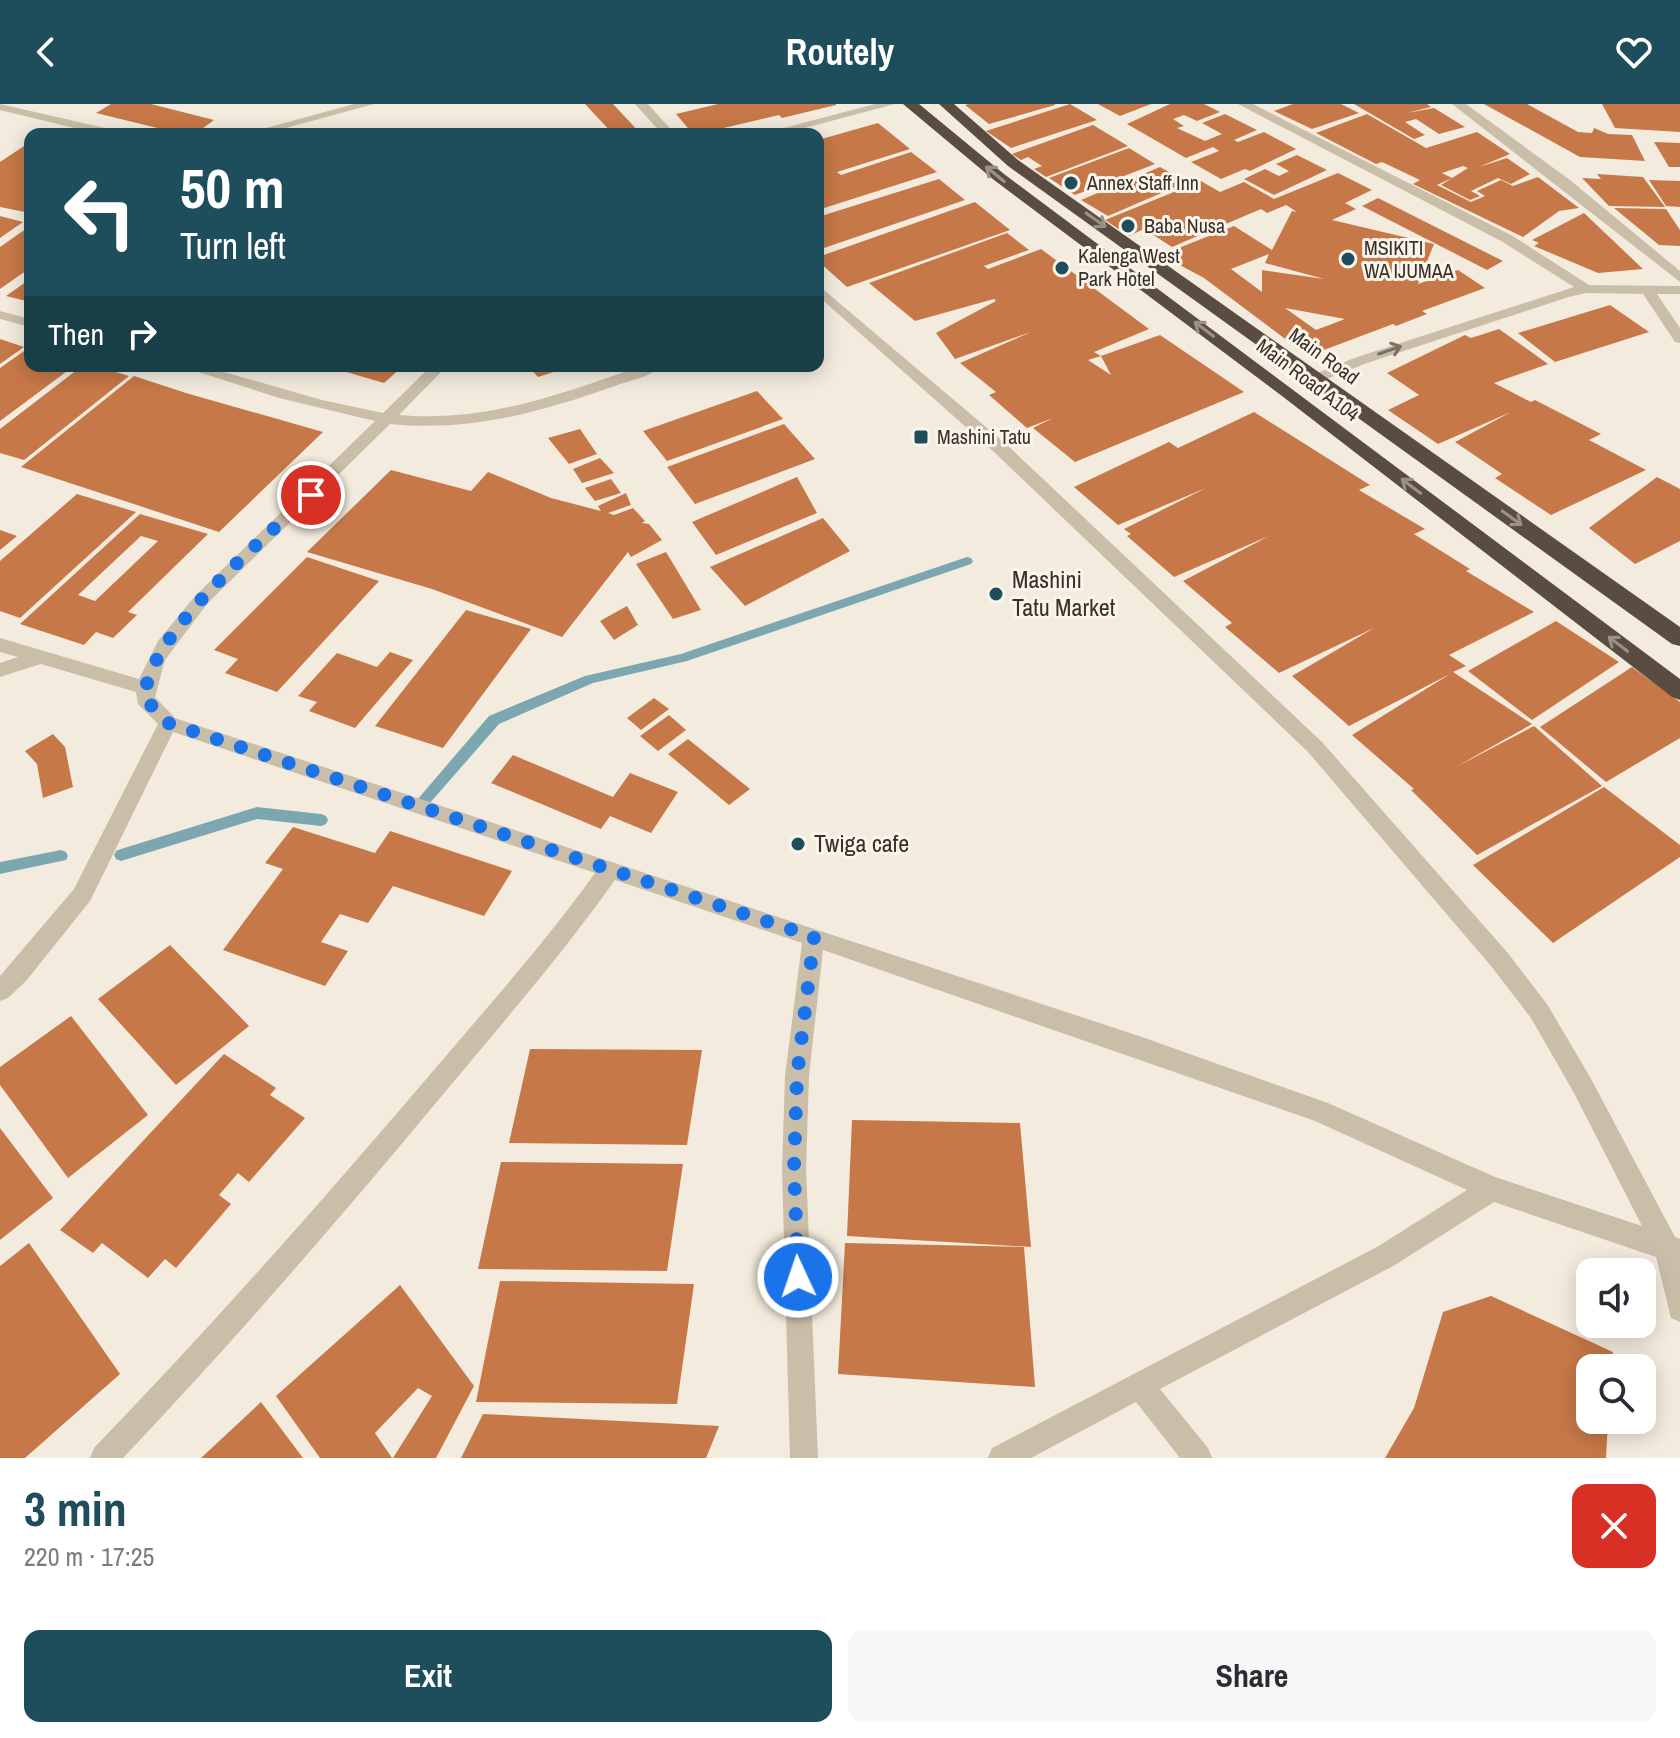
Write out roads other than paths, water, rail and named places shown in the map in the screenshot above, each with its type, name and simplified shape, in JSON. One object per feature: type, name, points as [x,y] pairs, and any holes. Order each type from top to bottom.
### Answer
[{"type":"highway","name":"Main Road A104","points":[[910,104],[999,177],[1288,392],[1680,691]]},
{"type":"highway","name":"Main Road","points":[[946,104],[1013,163],[1680,638]]},
{"type":"street","points":[[274,128],[368,104]]},
{"type":"street","points":[[641,104],[663,128]]},
{"type":"street","points":[[791,128],[889,104]]},
{"type":"street","points":[[1244,104],[1506,238],[1586,289]]},
{"type":"street","points":[[1458,104],[1565,183],[1680,278]]},
{"type":"street","points":[[0,106],[90,128]]},
{"type":"street","points":[[1317,378],[1483,319],[1586,289],[1680,290]]},
{"type":"street","points":[[1647,290],[1680,339]]},
{"type":"street","points":[[824,299],[1000,448],[1315,747],[1499,959],[1539,1011],[1673,1251],[1680,1309]]},
{"type":"street","points":[[0,315],[24,321]]},
{"type":"street","points":[[208,372],[312,401],[389,418],[454,422],[500,415],[636,372]]},
{"type":"street","points":[[434,372],[201,600],[173,634],[151,670],[145,688],[145,699],[168,723],[814,937],[1320,1111],[1492,1189],[1673,1251]]},
{"type":"street","points":[[0,645],[145,688]]},
{"type":"street","points":[[0,670],[38,658]]},
{"type":"street","points":[[0,991],[18,974],[82,895],[168,723]]},
{"type":"street","points":[[104,1458],[203,1355],[310,1235],[569,928],[609,871]]},
{"type":"street","points":[[804,1458],[794,1168],[797,1076],[814,937]]},
{"type":"street","points":[[1002,1458],[1386,1256],[1492,1189]]},
{"type":"street","points":[[1140,1386],[1198,1458]]},
{"type":"waterway","points":[[424,800],[494,720],[590,679],[682,658],[967,561]]},
{"type":"waterway","points":[[121,855],[257,813],[321,820]]},
{"type":"waterway","points":[[0,868],[61,856]]},
{"type":"place","name":"Annex Staff Inn","points":[[1071,183]]},
{"type":"place","name":"Baba Nusa","points":[[1128,226]]},
{"type":"place","name":"MSIKITI WA IJUMAA","points":[[1348,259]]},
{"type":"place","name":"Kalenga West Park Hotel","points":[[1062,268]]},
{"type":"place","name":"Mashini Tatu","points":[[921,437]]},
{"type":"place","name":"Mashini Tatu Market","points":[[996,594]]},
{"type":"place","name":"Twiga cafe","points":[[798,844]]}]
